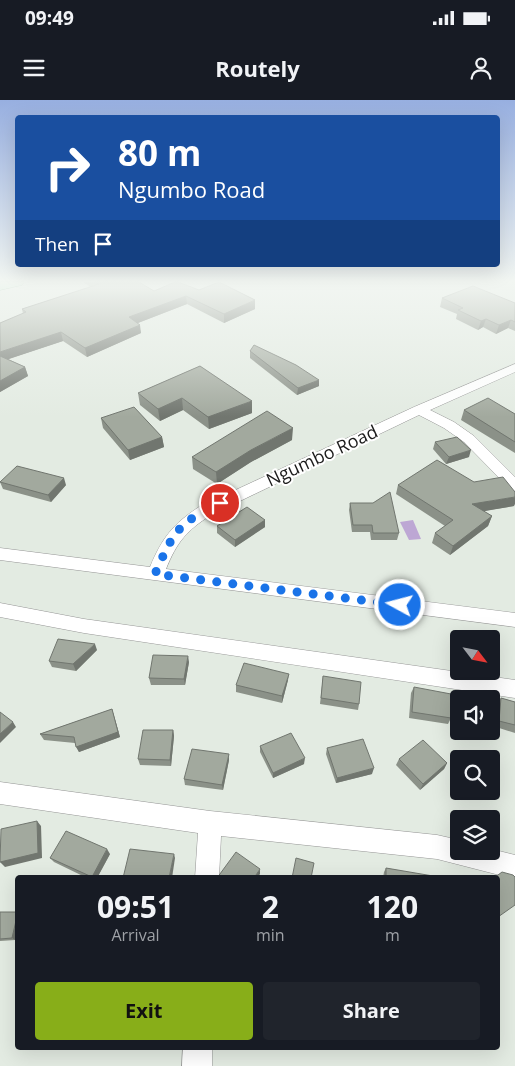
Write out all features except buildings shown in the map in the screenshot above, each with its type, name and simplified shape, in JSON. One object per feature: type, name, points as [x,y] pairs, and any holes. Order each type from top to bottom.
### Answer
[{"type":"street","name":"Ngumbo Road","points":[[155,574],[174,534],[186,522],[250,489],[515,368]]},
{"type":"street","points":[[420,410],[449,425],[468,439],[515,486]]},
{"type":"street","points":[[0,554],[515,620]]},
{"type":"street","points":[[0,610],[84,626],[515,689]]},
{"type":"street","points":[[0,793],[210,823],[437,847],[515,867]]},
{"type":"street","points":[[207,875],[210,823]]},
{"type":"street","points":[[197,1066],[198,1050]]},
{"type":"shaded area","points":[[413,520],[421,539],[409,540],[400,522]]},
{"type":"route","points":[[220,503],[186,522],[174,534],[155,574],[400,605]]}]
